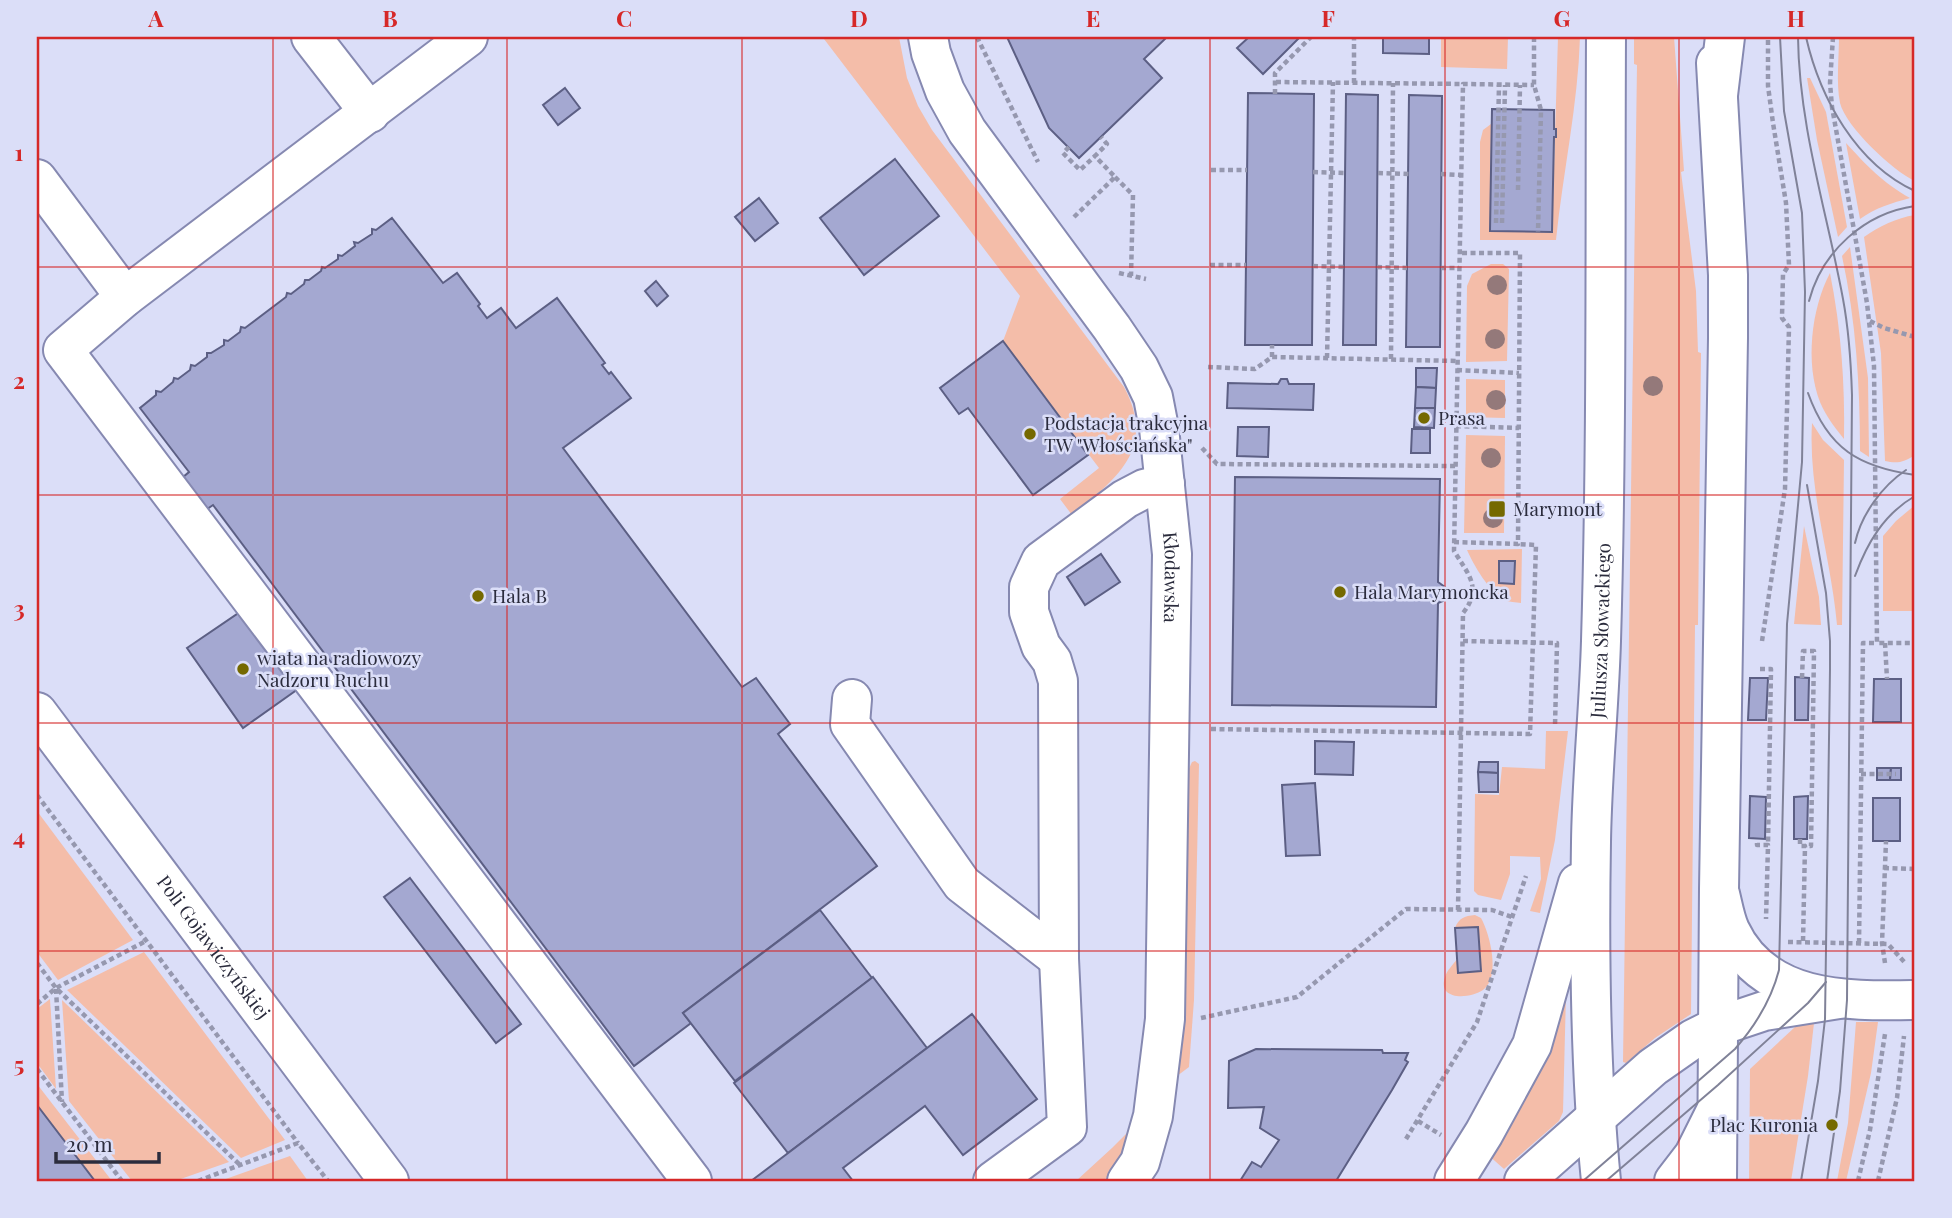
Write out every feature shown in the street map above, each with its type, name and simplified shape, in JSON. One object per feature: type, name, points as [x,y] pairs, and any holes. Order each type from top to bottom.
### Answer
[{"type":"main road","points":[[311,37],[370,113]]},
{"type":"main road","points":[[468,37],[125,297],[63,350],[692,1181]]},
{"type":"main road","name":"Kłodawska","points":[[928,37],[945,91],[967,131],[1139,368],[1153,397],[1159,428],[1172,554],[1165,1019],[1153,1116],[1140,1162],[1127,1181]]},
{"type":"main road","name":"Juliusza Słowackiego","points":[[1601,1181],[1594,1118],[1591,841],[1601,643],[1605,466],[1606,37]]},
{"type":"main road","points":[[1707,37],[1718,95]]},
{"type":"main road","points":[[1715,37],[1728,275],[1717,1181]]},
{"type":"main road","points":[[1718,95],[1725,37]]},
{"type":"main road","points":[[37,179],[125,297]]},
{"type":"main road","points":[[993,1181],[1067,1127],[1059,959],[1058,681],[1052,661],[1041,646],[1028,612],[1029,587],[1041,561],[1125,499],[1144,489],[1165,484]]},
{"type":"main road","points":[[852,699],[850,723],[962,884],[1059,959]]},
{"type":"main road","name":"Poli Gojawiczyńskiej","points":[[37,712],[389,1181]]},
{"type":"main road","points":[[1454,1181],[1484,1133],[1532,1045],[1591,841]]},
{"type":"main road","points":[[1719,889],[1729,929],[1752,964],[1776,981],[1828,997]]},
{"type":"main road","points":[[1524,1181],[1672,1052],[1719,1026],[1764,1011],[1828,997],[1901,1000]]},
{"type":"main road","points":[[1674,1181],[1694,1156],[1718,1108]]},
{"type":"path","points":[[977,37],[1041,167]]},
{"type":"path","points":[[1275,94],[1275,72],[1311,37]]},
{"type":"path","points":[[1353,83],[1354,37]]},
{"type":"path","points":[[1534,37],[1534,85],[1541,110],[1538,232]]},
{"type":"path","points":[[1762,647],[1785,489],[1789,327],[1782,318],[1783,274],[1788,265],[1786,203],[1768,86],[1768,37]]},
{"type":"path","points":[[1833,37],[1830,83],[1832,107],[1869,321],[1874,366],[1877,643]]},
{"type":"path","points":[[1276,82],[1534,85]]},
{"type":"path","points":[[1327,358],[1333,82]]},
{"type":"path","points":[[1391,359],[1394,83]]},
{"type":"path","points":[[1458,910],[1463,613],[1473,601],[1474,584],[1454,551],[1463,84]]},
{"type":"path","points":[[1499,223],[1502,85]]},
{"type":"path","points":[[1518,190],[1520,85]]},
{"type":"path","points":[[1069,147],[1063,153],[1080,170],[1107,144],[1101,138]]},
{"type":"path","points":[[1095,156],[1133,195],[1131,275]]},
{"type":"path","points":[[1210,170],[1247,170]]},
{"type":"path","points":[[1313,172],[1345,173]]},
{"type":"path","points":[[1378,173],[1409,174]]},
{"type":"path","points":[[1441,174],[1461,175]]},
{"type":"path","points":[[1067,209],[1074,218],[1115,177]]},
{"type":"path","points":[[1459,253],[1520,253],[1518,544]]},
{"type":"path","points":[[1210,265],[1246,265]]},
{"type":"path","points":[[1313,266],[1344,267]]},
{"type":"path","points":[[1377,267],[1408,268]]},
{"type":"path","points":[[1441,268],[1459,268]]},
{"type":"path","points":[[1116,272],[1146,279]]},
{"type":"path","points":[[1869,321],[1915,337]]},
{"type":"path","points":[[1272,345],[1272,357]]},
{"type":"path","points":[[1208,367],[1255,369],[1272,357],[1457,361]]},
{"type":"path","points":[[1457,370],[1519,373]]},
{"type":"path","points":[[1456,426],[1519,428]]},
{"type":"path","points":[[1202,448],[1217,464],[1456,466]]},
{"type":"path","points":[[1211,729],[1530,734],[1536,545],[1454,542]]},
{"type":"path","points":[[1463,641],[1557,643],[1555,726]]},
{"type":"path","points":[[1859,943],[1863,643],[1915,643]]},
{"type":"path","points":[[1885,643],[1887,679]]},
{"type":"path","points":[[1800,839],[1800,846],[1811,845],[1814,651],[1803,651],[1802,678]]},
{"type":"path","points":[[1758,678],[1760,658]]},
{"type":"path","points":[[1759,668],[1771,669],[1768,845]]},
{"type":"path","points":[[1861,774],[1896,774]]},
{"type":"path","points":[[37,795],[328,1181]]},
{"type":"path","points":[[1858,1181],[1871,1130],[1887,1023],[1901,1000],[1882,943],[1886,841]]},
{"type":"path","points":[[1803,942],[1805,846]]},
{"type":"path","points":[[1884,869],[1915,869]]},
{"type":"path","points":[[1406,1139],[1477,1022],[1526,876]]},
{"type":"path","points":[[1197,1019],[1297,997],[1406,909],[1492,910],[1512,917]]},
{"type":"path","points":[[37,1004],[56,988],[146,941]]},
{"type":"path","points":[[37,963],[56,988],[240,1165]]},
{"type":"path","points":[[56,988],[62,1102]]},
{"type":"path","points":[[37,1069],[122,1181]]},
{"type":"path","points":[[1418,1121],[1450,1140]]},
{"type":"path","points":[[198,1181],[298,1143]]},
{"type":"shaded area","points":[[825,37],[899,37],[907,78],[918,106],[932,130],[1124,387],[1133,409],[1136,428],[1134,445],[1117,475],[1072,515],[1060,499],[1099,468],[1003,341],[1020,296]]},
{"type":"shaded area","points":[[1441,37],[1508,37],[1507,69],[1441,67]]},
{"type":"shaded area","points":[[1558,37],[1580,37],[1556,240],[1480,240],[1480,142],[1483,130],[1491,124],[1490,231],[1552,232]]},
{"type":"shaded area","points":[[1634,37],[1674,37],[1684,171],[1681,172],[1696,291],[1698,352],[1701,353],[1691,1014],[1655,1038],[1626,1063],[1623,1062],[1637,65],[1634,64]]},
{"type":"shaded area","points":[[1839,37],[1915,37],[1915,181],[1871,147],[1844,113],[1838,87]]},
{"type":"shaded area","points":[[1807,78],[1810,78],[1826,112],[1847,227],[1838,237],[1817,140]]},
{"type":"shaded area","points":[[1846,143],[1876,174],[1910,198],[1878,209],[1860,219]]},
{"type":"shaded area","points":[[1915,215],[1915,455],[1904,461],[1894,462],[1885,461],[1881,353],[1864,237],[1888,223]]},
{"type":"shaded area","points":[[1850,247],[1868,378],[1869,457],[1860,451],[1856,353],[1842,256]]},
{"type":"shaded area","points":[[1491,264],[1503,264],[1509,269],[1507,361],[1466,362],[1467,286],[1472,274]]},
{"type":"shaded area","points":[[1830,273],[1842,356],[1844,439],[1820,402],[1813,371],[1812,337],[1818,303]]},
{"type":"shaded area","points":[[1466,379],[1505,380],[1505,418],[1466,417]]},
{"type":"shaded area","points":[[1812,423],[1823,440],[1844,460],[1842,625],[1837,625],[1813,474]]},
{"type":"shaded area","points":[[1466,435],[1505,436],[1504,533],[1464,533]]},
{"type":"shaded area","points":[[1915,505],[1915,588],[1912,611],[1883,611],[1883,536]]},
{"type":"shaded area","points":[[1804,526],[1819,597],[1821,625],[1794,624]]},
{"type":"shaded area","points":[[1522,549],[1521,603],[1504,600],[1493,591],[1467,550]]},
{"type":"shaded area","points":[[1546,731],[1568,731],[1555,840],[1540,913],[1530,911],[1541,879],[1540,857],[1510,856],[1510,874],[1501,900],[1478,895],[1474,891],[1475,794],[1499,795],[1502,767],[1545,769]]},
{"type":"shaded area","points":[[1195,761],[1199,764],[1194,1000],[1189,1067],[1177,1076],[1187,773]]},
{"type":"shaded area","points":[[37,811],[133,940],[58,980],[37,952]]},
{"type":"shaded area","points":[[1475,915],[1481,918],[1488,934],[1492,976],[1483,990],[1456,996],[1450,994],[1444,985],[1446,974],[1457,959],[1458,973],[1481,970],[1478,927],[1455,928],[1462,918]]},
{"type":"shaded area","points":[[144,952],[285,1140],[241,1158],[67,990]]},
{"type":"shaded area","points":[[1566,994],[1563,1112],[1559,1121],[1504,1169],[1487,1154]]},
{"type":"shaded area","points":[[50,999],[56,1089],[37,1063],[37,1009]]},
{"type":"shaded area","points":[[62,1000],[229,1162],[175,1181],[132,1181],[69,1101]]},
{"type":"shaded area","points":[[1856,1022],[1878,1022],[1871,1073],[1846,1181],[1837,1181],[1848,1123]]},
{"type":"shaded area","points":[[1814,1023],[1791,1181],[1749,1181],[1750,1069],[1795,1027]]},
{"type":"shaded area","points":[[37,1084],[112,1181],[37,1181]]},
{"type":"shaded area","points":[[1133,1127],[1123,1154],[1104,1181],[1076,1181],[1112,1148]]},
{"type":"shaded area","points":[[290,1156],[308,1181],[220,1181]]},
{"type":"building","points":[[1007,37],[1167,37],[1144,59],[1162,78],[1079,158],[1049,128]]},
{"type":"building","points":[[1249,37],[1300,37],[1263,74],[1237,48]]},
{"type":"building","points":[[1383,37],[1429,37],[1429,54],[1383,53]]},
{"type":"building","points":[[565,88],[580,108],[558,125],[543,105]]},
{"type":"building","points":[[1248,93],[1314,94],[1312,345],[1245,345]]},
{"type":"building","points":[[1346,94],[1378,95],[1376,345],[1343,345]]},
{"type":"building","points":[[1409,95],[1442,96],[1440,347],[1406,347]]},
{"type":"building","points":[[1492,109],[1554,110],[1556,137],[1552,232],[1490,231]]},
{"type":"building","points":[[895,159],[939,216],[864,275],[820,218]]},
{"type":"building","points":[[759,198],[778,223],[755,241],[735,217]]},
{"type":"building","name":"Hala B","points":[[392,218],[443,283],[457,273],[487,318],[501,308],[516,328],[557,298],[605,363],[602,365],[609,374],[611,372],[631,398],[563,448],[742,687],[756,678],[790,724],[778,734],[877,866],[683,1013],[691,1023],[634,1066],[213,505],[200,514],[176,483],[189,472],[140,408],[156,395],[156,391],[161,392],[174,378],[178,379],[190,370],[191,365],[195,366],[207,357],[207,353],[224,345],[224,340],[228,341],[240,332],[241,327],[245,328],[286,297],[287,293],[291,294],[304,284],[305,280],[321,271],[322,267],[325,268],[338,259],[338,255],[342,256],[355,246],[354,242],[358,243],[372,234],[372,229],[376,230]]},
{"type":"building","points":[[656,281],[668,296],[657,306],[645,291]]},
{"type":"building","name":"Podstacja trakcyjna TW \"Włościańska\"","points":[[1003,341],[1088,455],[1033,495],[968,408],[959,414],[940,388]]},
{"type":"building","points":[[1416,368],[1437,368],[1436,388],[1416,387]]},
{"type":"building","points":[[1281,379],[1287,379],[1289,384],[1314,384],[1313,410],[1227,408],[1228,383],[1278,384]]},
{"type":"building","points":[[1416,387],[1436,388],[1435,408],[1415,408]]},
{"type":"building","name":"Prasa","points":[[1415,408],[1435,408],[1434,428],[1414,427]]},
{"type":"building","points":[[1238,427],[1269,427],[1268,457],[1237,456]]},
{"type":"building","points":[[1412,429],[1430,429],[1430,453],[1411,453]]},
{"type":"building","name":"Hala Marymoncka","points":[[1235,477],[1440,479],[1438,582],[1445,587],[1446,595],[1443,601],[1438,603],[1436,707],[1232,705]]},
{"type":"building","points":[[1101,554],[1120,582],[1085,605],[1067,577]]},
{"type":"building","points":[[1499,561],[1515,561],[1514,584],[1499,583]]},
{"type":"building","name":"wiata na radiowozy Nadzoru Ruchu","points":[[243,610],[298,689],[243,728],[187,648]]},
{"type":"building","points":[[1795,677],[1809,678],[1808,720],[1795,720]]},
{"type":"building","points":[[1750,678],[1768,678],[1766,720],[1748,720]]},
{"type":"building","points":[[1874,679],[1901,679],[1901,722],[1873,722]]},
{"type":"building","points":[[1315,741],[1354,742],[1353,775],[1315,774]]},
{"type":"building","points":[[1479,762],[1498,762],[1498,773],[1478,772]]},
{"type":"building","points":[[1877,768],[1891,768],[1890,780],[1877,780]]},
{"type":"building","points":[[1891,768],[1901,768],[1901,780],[1890,780]]},
{"type":"building","points":[[1478,772],[1498,773],[1498,792],[1479,792]]},
{"type":"building","points":[[1315,783],[1320,855],[1286,856],[1282,785]]},
{"type":"building","points":[[1750,796],[1766,797],[1765,839],[1749,838]]},
{"type":"building","points":[[1808,796],[1807,839],[1794,839],[1794,797]]},
{"type":"building","points":[[1873,798],[1900,798],[1900,841],[1873,841]]},
{"type":"building","points":[[410,878],[521,1024],[496,1043],[384,897]]},
{"type":"building","points":[[820,910],[872,978],[735,1081],[683,1013]]},
{"type":"building","points":[[1478,927],[1481,971],[1458,973],[1455,928]]},
{"type":"building","points":[[873,977],[927,1048],[788,1153],[734,1083]]},
{"type":"building","points":[[972,1014],[1037,1099],[963,1155],[925,1106],[843,1168],[853,1181],[751,1181]]},
{"type":"building","points":[[1256,1049],[1382,1050],[1383,1053],[1408,1053],[1405,1060],[1408,1062],[1336,1181],[1240,1181],[1252,1162],[1261,1167],[1279,1140],[1260,1128],[1264,1107],[1228,1108],[1229,1061]]},
{"type":"building","points":[[37,1105],[95,1181],[37,1181]]},
{"type":"tram line","points":[[1583,1181],[1735,1049],[1762,1012],[1779,970],[1787,624],[1802,462],[1805,292],[1802,213],[1784,111],[1780,37]]},
{"type":"tram line","points":[[1798,37],[1808,137],[1845,311],[1852,395],[1847,1000],[1840,1091],[1827,1181]]},
{"type":"tram line","points":[[1806,37],[1821,83],[1844,127],[1875,164],[1915,191]]},
{"type":"tram line","points":[[1809,301],[1824,266],[1848,237],[1879,217],[1915,206]]},
{"type":"tram line","points":[[1808,393],[1825,428],[1848,452],[1877,467],[1915,475]]},
{"type":"tram line","points":[[1855,543],[1867,512],[1889,484],[1906,470]]},
{"type":"tram line","points":[[1801,1181],[1818,1081],[1825,1019],[1830,669],[1826,593],[1807,485]]},
{"type":"tram line","points":[[1855,576],[1878,530],[1894,511],[1915,496]]},
{"type":"tram line","points":[[1606,1181],[1718,1085],[1808,1003],[1826,982]]},
{"type":"place","name":"Prasa","points":[[1424,418]]},
{"type":"place","name":"Podstacja trakcyjna TW \"Włościańska\"","points":[[1030,434]]},
{"type":"place","name":"Marymont","points":[[1497,509]]},
{"type":"place","name":"Hala Marymoncka","points":[[1340,592]]},
{"type":"place","name":"Hala B","points":[[478,596]]},
{"type":"place","name":"wiata na radiowozy Nadzoru Ruchu","points":[[243,669]]},
{"type":"place","name":"Plac Kuronia","points":[[1832,1125]]}]
